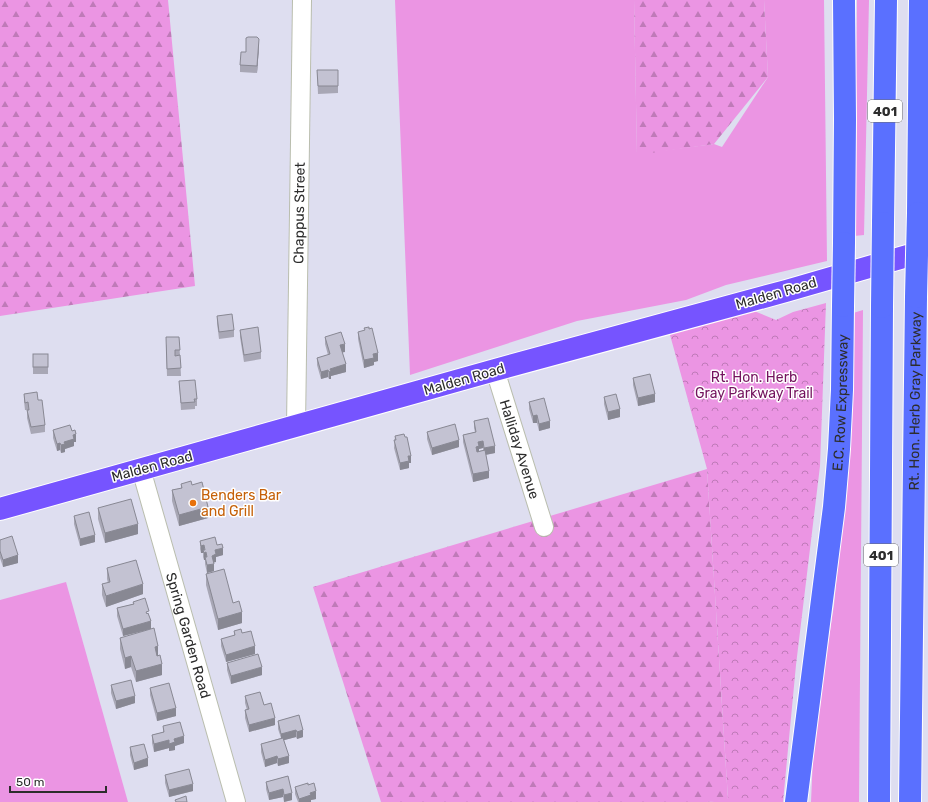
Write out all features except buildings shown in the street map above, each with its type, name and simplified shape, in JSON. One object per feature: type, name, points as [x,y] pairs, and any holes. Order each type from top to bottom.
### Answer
[{"type":"highway","name":"E.C. Row Expressway","points":[[796,802],[834,507],[839,449],[844,244],[844,0]]},
{"type":"highway","name":"401","points":[[879,802],[882,307],[886,0]]},
{"type":"highway","name":"Rt. Hon. Herb Gray Parkway","points":[[910,802],[920,0]]},
{"type":"main road","name":"Malden Road","points":[[0,509],[495,370],[772,295],[928,250]]},
{"type":"street","name":"Chappus Street","points":[[296,426],[302,0]]},
{"type":"street","name":"Halliday Avenue","points":[[495,370],[544,527]]},
{"type":"street","name":"Spring Garden Road","points":[[141,469],[236,802]]},
{"type":"green space","points":[[0,0],[168,0],[195,286],[0,316]]},
{"type":"green space","points":[[395,0],[634,0],[637,154],[714,144],[722,147],[768,77],[764,0],[824,0],[827,261],[726,285],[686,300],[577,321],[410,375]]},
{"type":"green space","points":[[634,0],[764,0],[768,77],[714,144],[637,155]]},
{"type":"green space","points":[[857,0],[869,0],[864,235],[854,236]]},
{"type":"green space","name":"Rt. Hon. Herb Gray Parkway Trail","points":[[826,303],[820,466],[796,665],[783,802],[707,802],[728,799],[707,469],[667,324],[737,304],[776,320],[793,312]]},
{"type":"green space","points":[[863,310],[859,802],[811,802],[814,734],[834,605],[849,446],[850,314]]},
{"type":"green space","points":[[707,469],[728,800],[707,802],[381,802],[313,587]]},
{"type":"green space","points":[[66,582],[128,802],[0,802],[0,600]]},
{"type":"place","name":"Benders Bar and Grill","points":[[193,503]]}]
